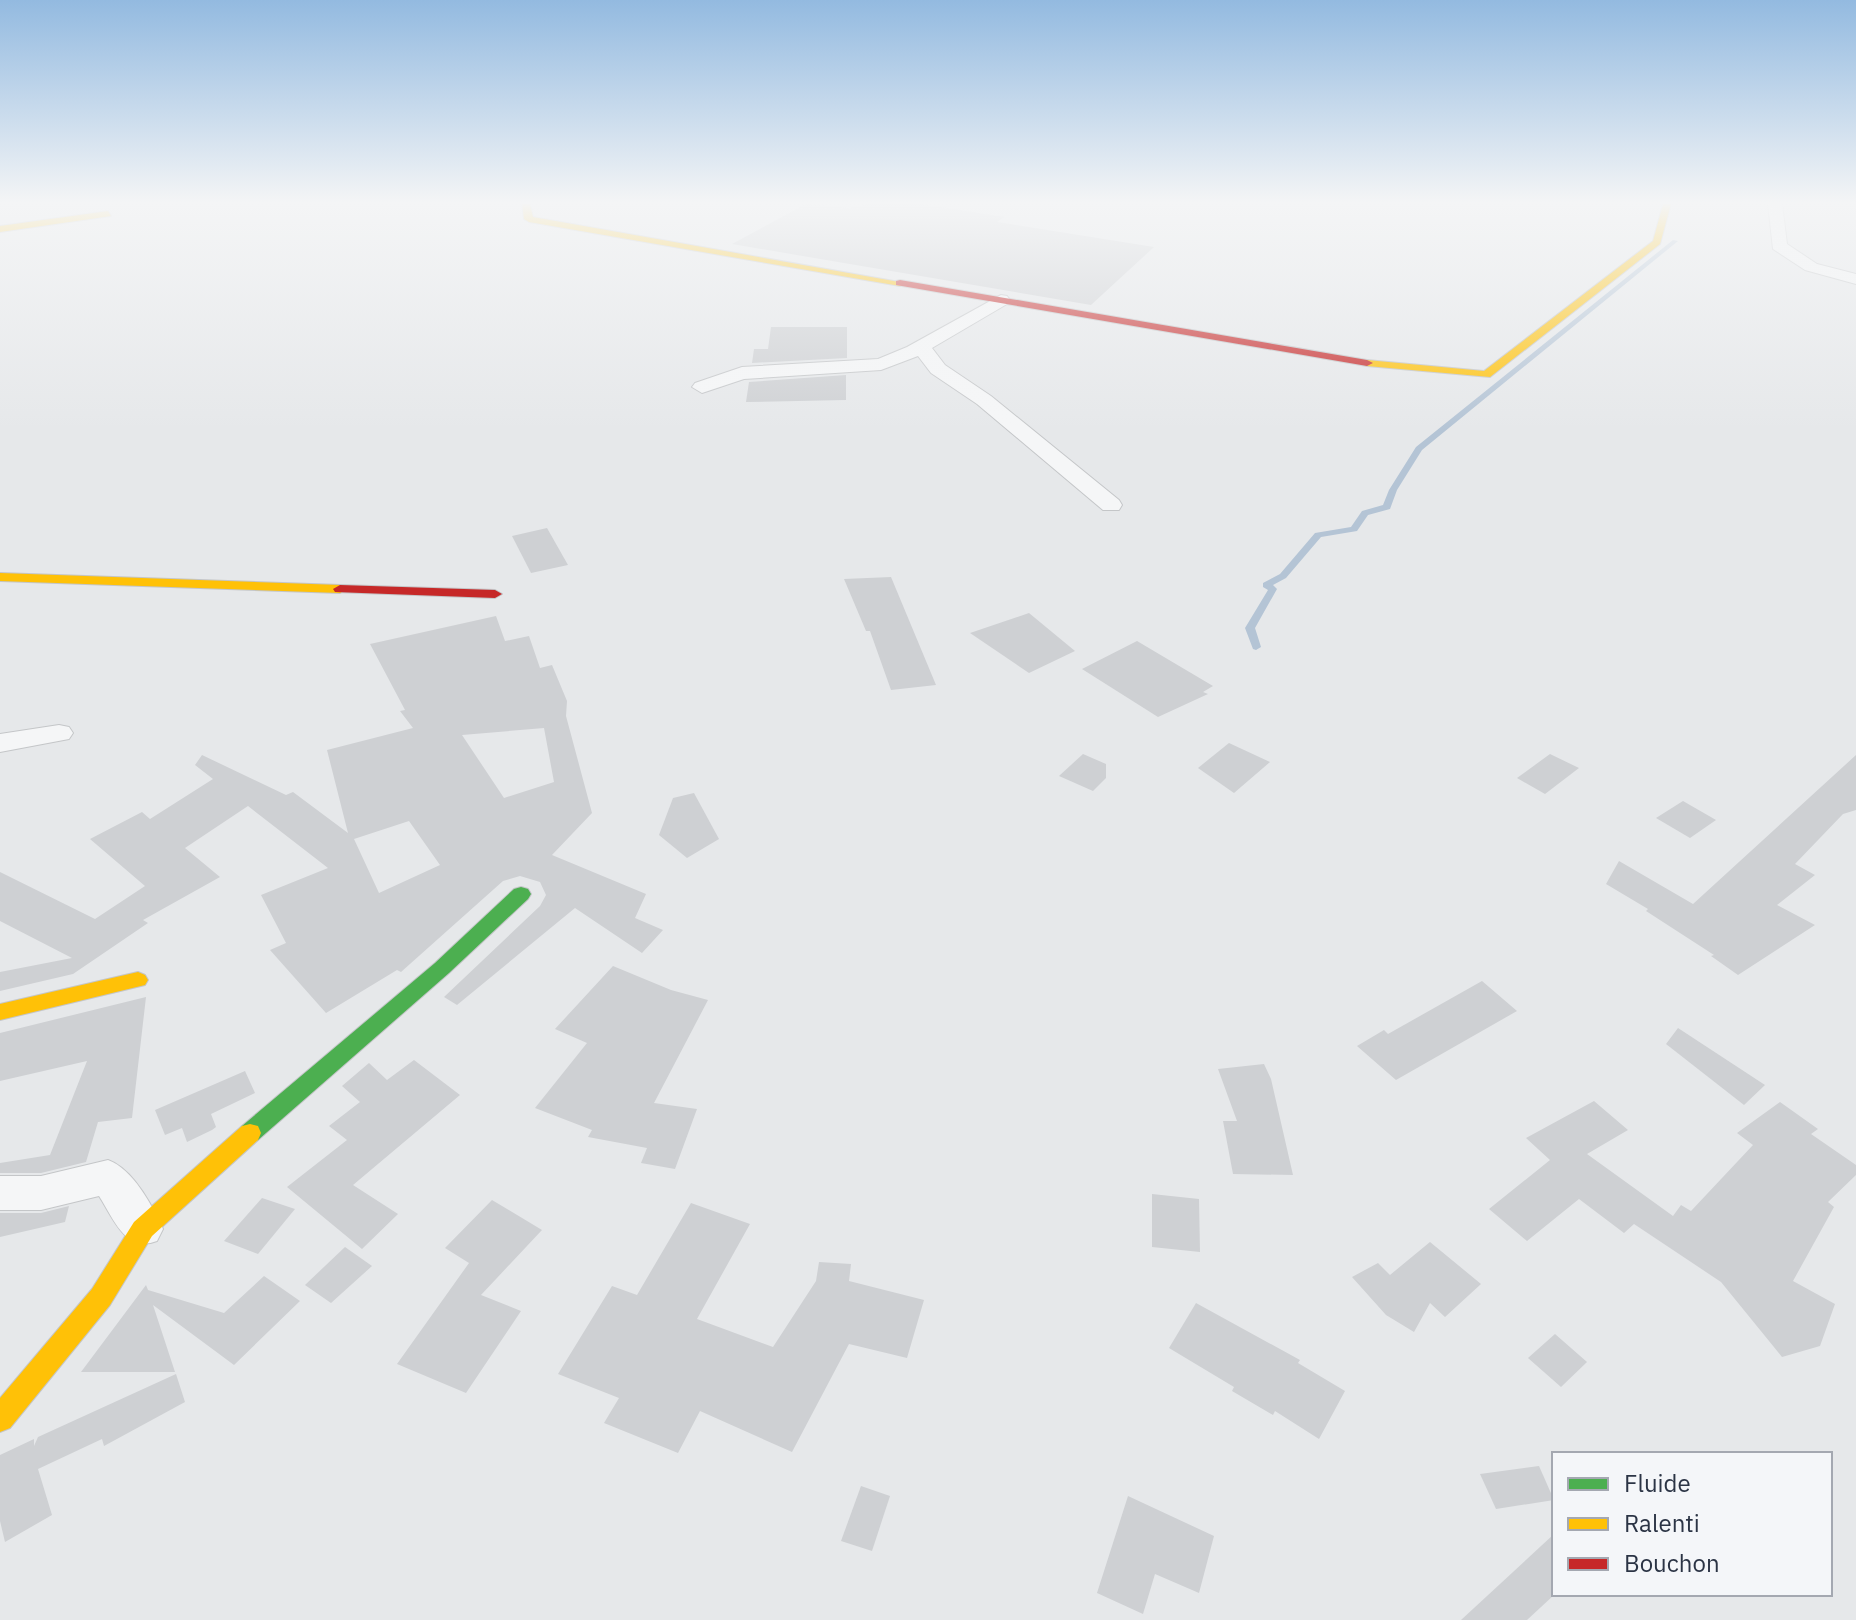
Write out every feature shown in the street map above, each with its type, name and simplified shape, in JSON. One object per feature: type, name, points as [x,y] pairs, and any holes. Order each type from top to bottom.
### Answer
[{"type":"street","points":[[882,280],[1363,363],[1486,375],[1609,280]]},
{"type":"street","points":[[702,387],[742,373],[881,364],[921,347],[1001,300]]},
{"type":"street","points":[[921,347],[938,369],[984,400],[1111,505]]},
{"type":"street","points":[[1,577],[495,594]]},
{"type":"street","points":[[0,743],[59,733]]},
{"type":"street","points":[[0,1419],[101,1297],[143,1229],[288,1099],[442,968],[521,894]]},
{"type":"street","points":[[0,1012],[138,980]]},
{"type":"street","points":[[0,1193],[41,1193],[108,1177],[143,1229]]},
{"type":"building","points":[[942,280],[1119,280],[1091,305]]},
{"type":"building","points":[[771,327],[847,327],[847,358],[752,363],[754,349],[768,349]]},
{"type":"building","points":[[846,375],[846,400],[746,402],[749,382]]},
{"type":"building","points":[[547,528],[568,565],[531,573],[512,536]]},
{"type":"building","points":[[891,577],[936,685],[891,690],[870,631],[866,631],[844,579]]},
{"type":"building","points":[[1029,613],[1075,651],[1029,673],[970,633]]},
{"type":"building","points":[[496,616],[505,641],[529,636],[540,668],[552,665],[567,701],[566,716],[592,813],[552,855],[646,894],[635,918],[663,930],[642,953],[575,908],[457,1005],[444,997],[540,906],[546,895],[540,882],[520,876],[503,881],[401,972],[397,970],[326,1013],[270,950],[286,943],[261,895],[328,868],[248,806],[185,848],[220,877],[143,920],[148,923],[73,974],[0,991],[0,972],[72,958],[0,921],[0,872],[95,919],[145,886],[90,839],[142,812],[150,819],[213,779],[195,765],[202,755],[286,795],[293,792],[348,833],[327,750],[413,728],[400,711],[405,710],[370,644]],"holes":[[[544,728],[554,782],[504,798],[462,735]],[[409,821],[440,865],[379,893],[354,839]]]},
{"type":"building","points":[[1137,641],[1213,686],[1203,692],[1208,694],[1158,717],[1082,669]]},
{"type":"building","points":[[1229,743],[1270,762],[1234,793],[1198,768]]},
{"type":"building","points":[[1083,754],[1106,764],[1106,778],[1093,791],[1059,776]]},
{"type":"building","points":[[1550,754],[1579,768],[1545,794],[1517,778]]},
{"type":"building","points":[[1856,755],[1856,810],[1843,814],[1795,864],[1815,875],[1777,905],[1815,925],[1738,975],[1711,956],[1714,955],[1646,911],[1648,909],[1606,884],[1619,861],[1693,904]]},
{"type":"building","points":[[694,793],[719,839],[687,858],[659,835],[673,798]]},
{"type":"building","points":[[1683,801],[1716,820],[1690,838],[1656,818]]},
{"type":"building","points":[[613,966],[671,990],[708,1000],[654,1103],[697,1109],[675,1169],[641,1163],[647,1148],[588,1137],[592,1130],[535,1108],[587,1043],[555,1029]]},
{"type":"building","points":[[1482,981],[1517,1011],[1396,1080],[1357,1046],[1384,1030],[1388,1034]]},
{"type":"building","points":[[146,997],[132,1118],[98,1122],[86,1162],[41,1173],[0,1173],[0,1163],[50,1155],[87,1061],[0,1081],[0,1033]]},
{"type":"building","points":[[1678,1028],[1765,1085],[1744,1105],[1666,1044]]},
{"type":"building","points":[[414,1060],[460,1095],[353,1185],[398,1214],[362,1249],[287,1187],[347,1140],[329,1126],[360,1102],[342,1086],[369,1063],[387,1080]]},
{"type":"building","points":[[1264,1064],[1271,1079],[1293,1175],[1233,1174],[1223,1121],[1237,1121],[1218,1069]]},
{"type":"building","points":[[245,1071],[255,1093],[211,1114],[216,1127],[187,1142],[182,1128],[165,1135],[155,1110]]},
{"type":"building","points":[[1594,1101],[1628,1130],[1587,1154],[1673,1216],[1681,1205],[1691,1211],[1753,1145],[1737,1133],[1780,1102],[1818,1129],[1811,1134],[1856,1165],[1856,1175],[1828,1202],[1834,1207],[1793,1281],[1835,1304],[1820,1346],[1782,1357],[1721,1282],[1634,1224],[1624,1233],[1579,1199],[1527,1241],[1489,1209],[1550,1160],[1526,1138]]},
{"type":"building","points":[[1152,1194],[1199,1199],[1200,1252],[1152,1247]]},
{"type":"building","points":[[262,1198],[295,1209],[258,1254],[224,1241]]},
{"type":"building","points":[[492,1200],[542,1230],[481,1295],[521,1311],[466,1393],[397,1364],[469,1263],[445,1248]]},
{"type":"building","points":[[691,1203],[750,1224],[697,1319],[773,1347],[816,1281],[819,1262],[851,1264],[849,1281],[924,1300],[907,1358],[849,1344],[792,1452],[700,1411],[678,1453],[604,1423],[619,1398],[558,1374],[612,1286],[637,1295]]},
{"type":"building","points":[[69,1206],[65,1222],[0,1237],[0,1213],[41,1213]]},
{"type":"building","points":[[1430,1242],[1481,1284],[1445,1317],[1430,1303],[1414,1332],[1386,1315],[1352,1277],[1378,1263],[1390,1275]]},
{"type":"building","points":[[345,1247],[372,1266],[331,1303],[305,1285]]},
{"type":"building","points":[[264,1276],[300,1301],[234,1365],[153,1305],[175,1372],[81,1372],[146,1285],[148,1290],[224,1313]]},
{"type":"building","points":[[1196,1303],[1300,1360],[1298,1363],[1345,1391],[1319,1439],[1275,1411],[1273,1415],[1232,1391],[1234,1387],[1169,1348]]},
{"type":"building","points":[[1555,1334],[1587,1362],[1561,1387],[1528,1358]]},
{"type":"building","points":[[176,1374],[185,1402],[104,1446],[102,1439],[38,1469],[52,1515],[5,1542],[0,1521],[0,1455],[34,1439],[34,1446],[38,1437]]},
{"type":"building","points":[[1539,1466],[1552,1500],[1496,1509],[1480,1474]]},
{"type":"building","points":[[861,1486],[890,1496],[872,1551],[841,1541]]},
{"type":"building","points":[[1128,1496],[1214,1536],[1199,1593],[1155,1574],[1143,1614],[1097,1593]]},
{"type":"building","points":[[1552,1536],[1553,1596],[1527,1620],[1461,1620]]},
{"type":"waterway","points":[[1256,647],[1250,628],[1273,589],[1266,585],[1283,576],[1318,535],[1354,529],[1365,513],[1387,507],[1393,490],[1419,449],[1627,280]]},
{"type":"traffic: fast","points":[[250,1133],[442,968],[521,894]]},
{"type":"traffic: slow","points":[[880,280],[900,283]]},
{"type":"traffic: slow","points":[[1367,363],[1486,375],[1609,280]]},
{"type":"traffic: slow","points":[[0,577],[340,589]]},
{"type":"traffic: slow","points":[[0,1012],[138,980]]},
{"type":"traffic: slow","points":[[0,1419],[101,1297],[143,1229],[250,1133]]},
{"type":"traffic: jam","points":[[900,283],[1367,363]]},
{"type":"traffic: jam","points":[[340,589],[495,594]]}]
